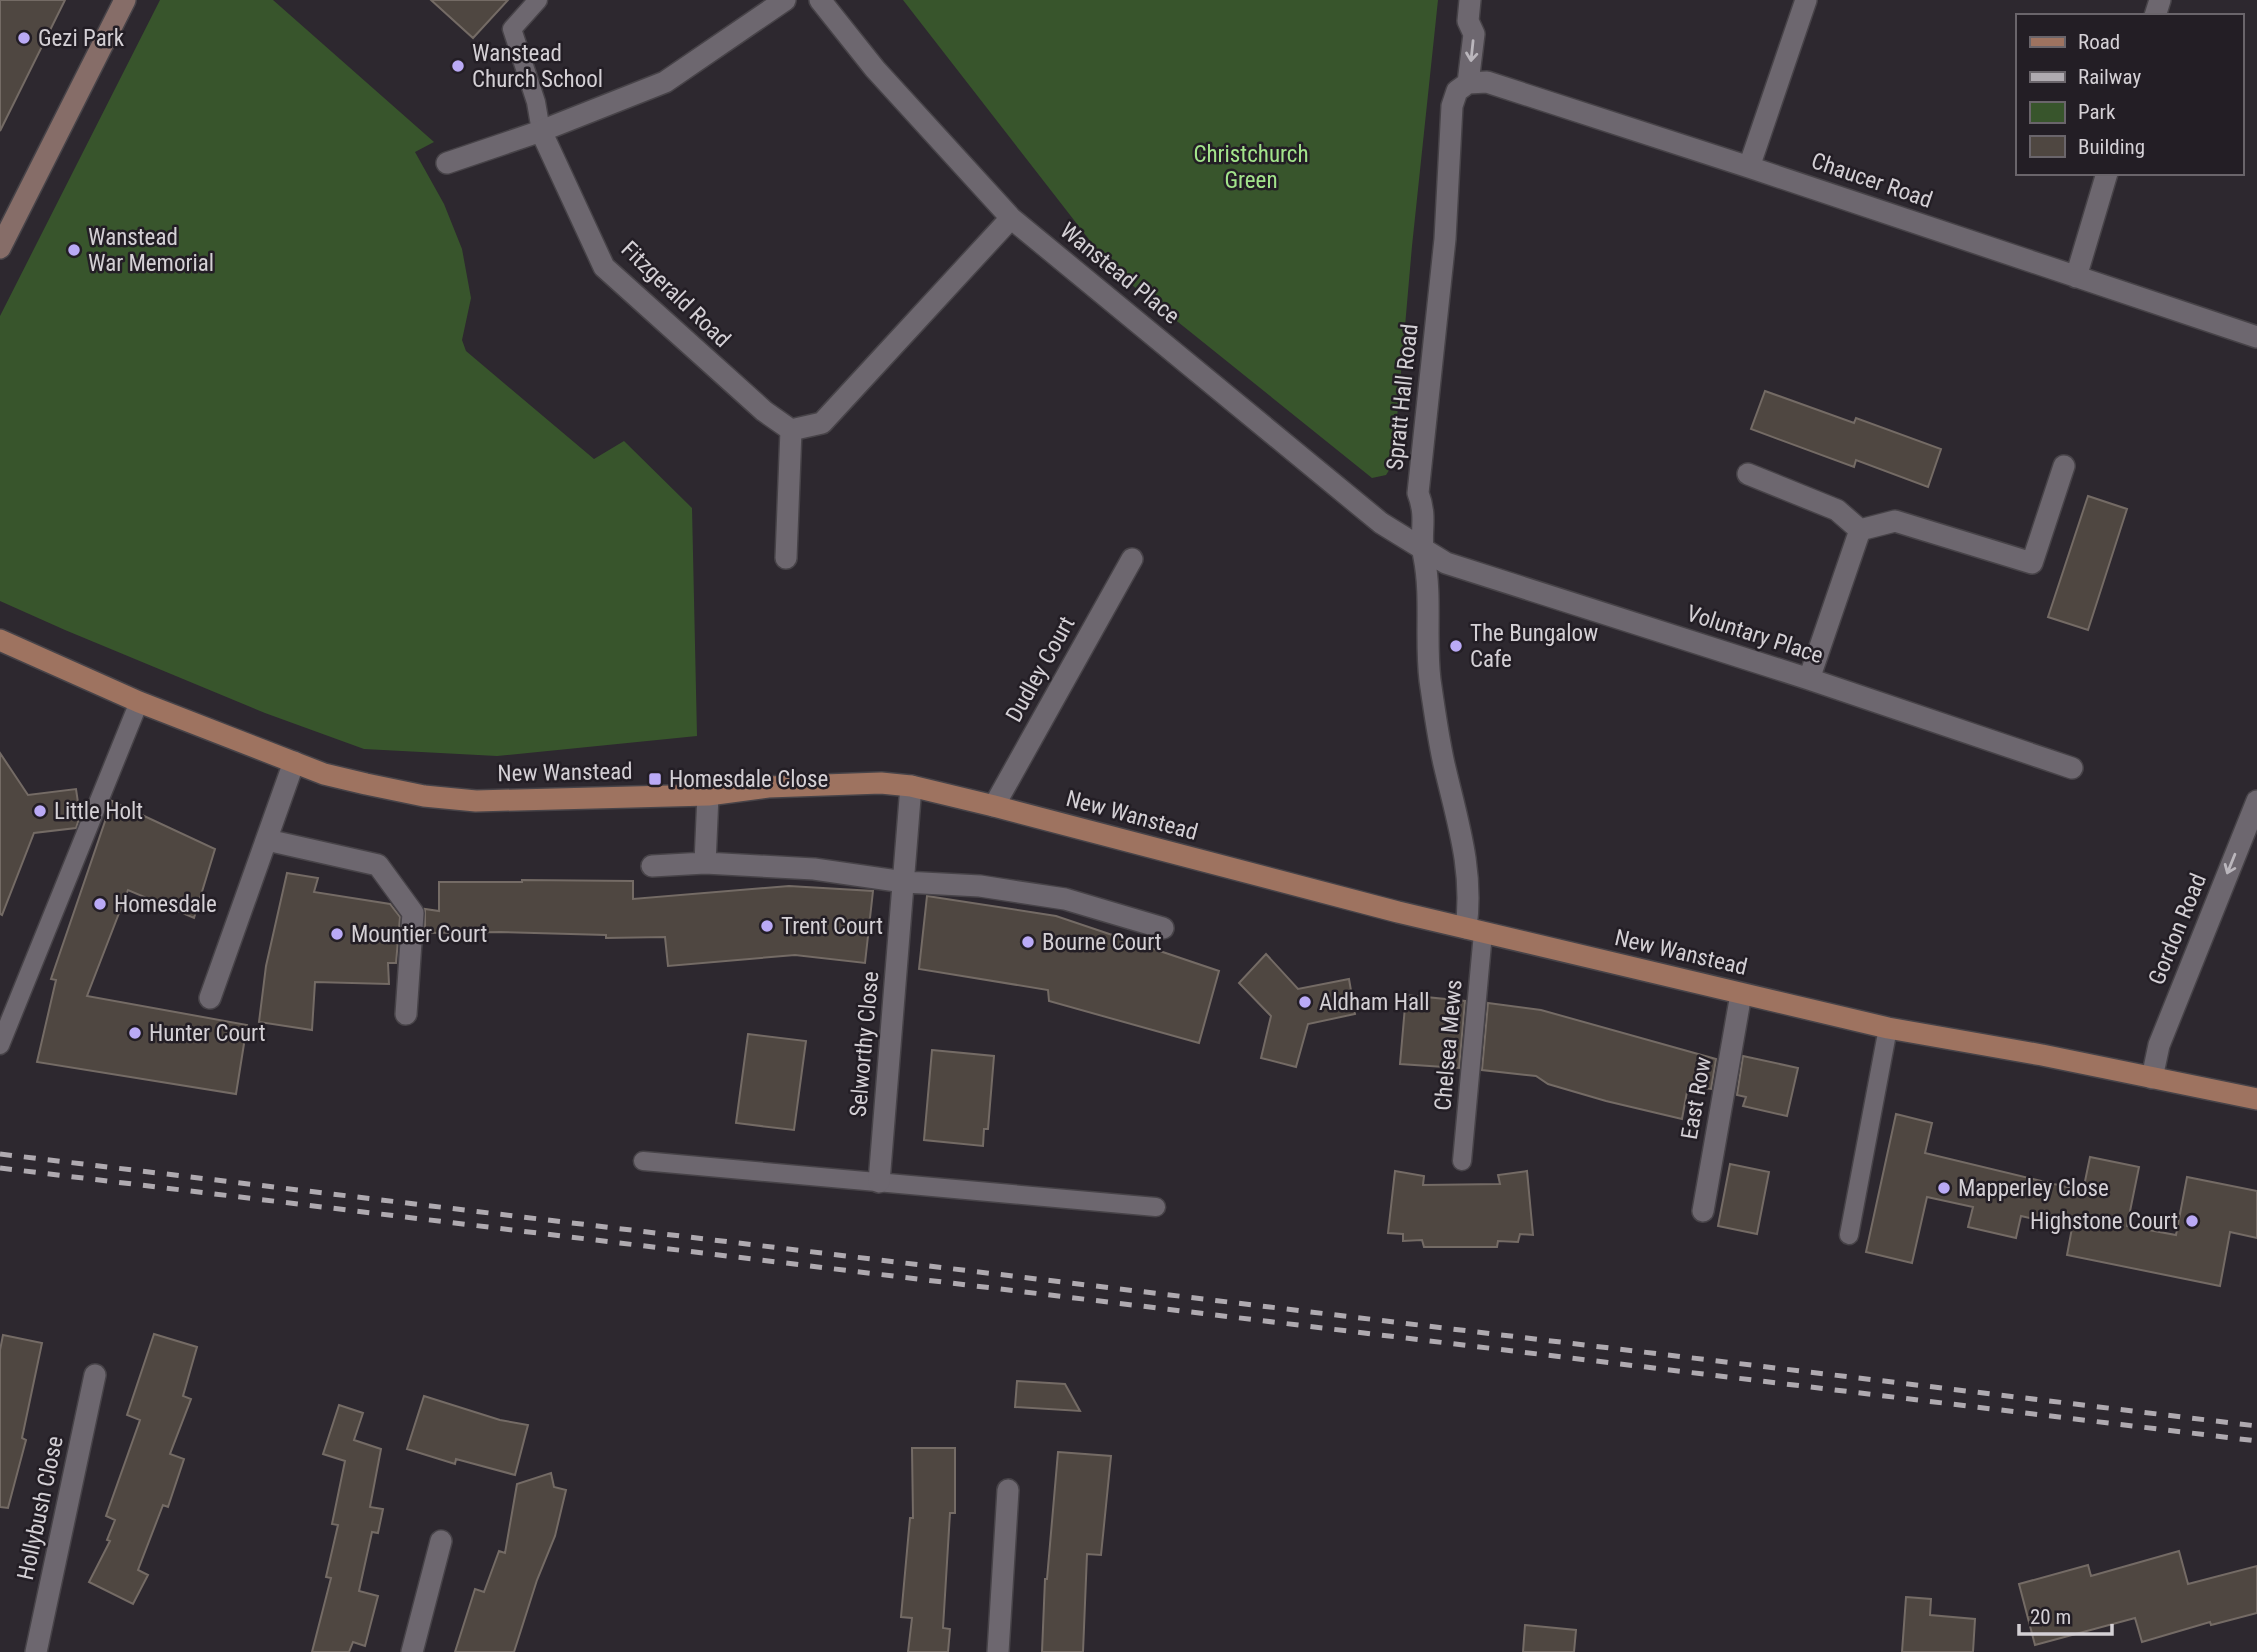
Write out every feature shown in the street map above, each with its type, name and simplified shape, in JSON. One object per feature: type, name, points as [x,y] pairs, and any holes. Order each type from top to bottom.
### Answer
[{"type":"main road","name":"New Wanstead","points":[[0,640],[139,702],[324,774],[424,796],[476,800],[708,795],[768,787],[881,783],[911,786],[1398,912],[1741,994],[1888,1028],[2257,1099]]},
{"type":"street","points":[[0,248],[125,0]]},
{"type":"street","points":[[447,163],[541,131],[665,82],[785,0]]},
{"type":"street","name":"Wanstead Place","points":[[820,0],[874,69],[1011,218],[1381,523],[1422,549]]},
{"type":"street","points":[[1749,167],[1754,145],[1806,0]]},
{"type":"street","name":"Spratt Hall Road","points":[[1469,10],[1474,34],[1468,83],[1458,91],[1452,106],[1445,239],[1418,494],[1424,508],[1422,549],[1427,575],[1430,677],[1443,760],[1468,869],[1469,903],[1474,931]]},
{"type":"street","name":"Chaucer Road","points":[[1468,83],[1486,82],[2257,337]]},
{"type":"street","name":"Fitzgerald Road","points":[[541,131],[604,267],[764,411],[791,430]]},
{"type":"street","points":[[2076,277],[2106,175]]},
{"type":"street","points":[[786,558],[791,430],[822,423],[1011,218]]},
{"type":"street","points":[[1860,530],[1895,521],[2032,563],[2064,466]]},
{"type":"street","points":[[1748,474],[1837,509],[1860,530]]},
{"type":"street","points":[[1809,679],[1860,530]]},
{"type":"street","name":"Voluntary Place","points":[[1422,549],[1446,563],[1809,679],[2072,768]]},
{"type":"street","name":"Dudley Court","points":[[994,806],[1132,559]]},
{"type":"street","points":[[211,998],[294,762]]},
{"type":"street","name":"Selworthy Close","points":[[879,1182],[911,786]]},
{"type":"street","points":[[705,863],[708,795]]},
{"type":"street","name":"Gordon Road","points":[[2152,1078],[2159,1045],[2257,801]]},
{"type":"street","points":[[267,840],[378,864],[412,914],[406,1014]]},
{"type":"street","points":[[652,866],[705,863],[814,869],[904,882],[980,886],[1065,899],[1163,928]]},
{"type":"street","name":"East Row","points":[[1703,1212],[1741,994]]},
{"type":"street","name":"Hollybush Close","points":[[36,1652],[95,1375]]},
{"type":"street","points":[[998,1652],[1008,1490]]},
{"type":"street","points":[[412,1652],[441,1541]]},
{"type":"lane","points":[[538,0],[512,29],[536,102],[541,131]]},
{"type":"lane","points":[[0,1045],[139,702]]},
{"type":"lane","name":"Chelsea Mews","points":[[1462,1161],[1474,931]]},
{"type":"lane","points":[[1849,1235],[1888,1028]]},
{"type":"lane","points":[[643,1161],[1156,1206]]},
{"type":"green space","points":[[160,0],[273,0],[434,142],[415,152],[444,204],[462,249],[471,298],[462,340],[466,351],[594,459],[624,441],[692,508],[697,736],[497,756],[364,749],[265,713],[0,601],[0,316]]},
{"type":"green space","name":"Christchurch Green","points":[[903,0],[1438,0],[1412,246],[1393,464],[1386,475],[1372,478],[1112,269]]},
{"type":"building","points":[[0,0],[65,0],[0,131]]},
{"type":"building","points":[[431,0],[508,0],[473,38]]},
{"type":"building","points":[[1765,391],[1854,423],[1856,418],[1941,449],[1928,487],[1856,460],[1854,467],[1751,429]]},
{"type":"building","points":[[2088,496],[2127,509],[2088,630],[2048,617]]},
{"type":"building","name":"Little Holt","points":[[0,753],[28,795],[76,789],[80,816],[76,828],[34,833],[2,915],[0,914]]},
{"type":"building","points":[[112,801],[215,849],[194,918],[128,890],[87,996],[247,1025],[236,1094],[37,1062],[56,980],[51,979]]},
{"type":"building","name":"Mountier Court","points":[[287,873],[318,878],[314,892],[390,904],[400,917],[396,963],[388,963],[389,984],[315,982],[312,1030],[259,1022],[266,966]]},
{"type":"building","points":[[633,881],[633,899],[789,886],[873,891],[865,963],[795,955],[668,966],[665,937],[606,938],[606,935],[501,932],[425,933],[425,909],[439,911],[439,882]]},
{"type":"building","name":"Bourne Court","points":[[927,896],[1056,916],[1219,971],[1199,1043],[1049,1001],[1048,990],[919,969]]},
{"type":"building","name":"Aldham Hall","points":[[1266,954],[1298,989],[1349,979],[1355,1014],[1308,1024],[1296,1067],[1261,1058],[1271,1016],[1239,983]]},
{"type":"building","points":[[1406,995],[1465,1001],[1459,1068],[1400,1064]]},
{"type":"building","points":[[1488,1003],[1541,1010],[1716,1059],[1711,1089],[1688,1086],[1682,1119],[1548,1084],[1536,1076],[1482,1070]]},
{"type":"building","points":[[748,1034],[806,1041],[794,1130],[736,1123]]},
{"type":"building","points":[[932,1050],[994,1056],[988,1129],[984,1129],[983,1146],[924,1140]]},
{"type":"building","points":[[1743,1056],[1798,1068],[1787,1116],[1743,1106],[1746,1097],[1737,1095]]},
{"type":"building","points":[[1896,1114],[1932,1123],[1925,1153],[2083,1191],[2090,1157],[2139,1167],[2127,1226],[2176,1235],[2187,1177],[2257,1191],[2257,1238],[2230,1232],[2220,1286],[2067,1255],[2072,1228],[2021,1216],[2016,1238],[1968,1227],[1973,1207],[1927,1197],[1912,1263],[1866,1252]]},
{"type":"building","points":[[1730,1164],[1769,1172],[1757,1234],[1718,1226]]},
{"type":"building","points":[[1395,1171],[1424,1176],[1423,1185],[1500,1184],[1498,1175],[1527,1171],[1533,1235],[1520,1234],[1518,1242],[1498,1241],[1497,1247],[1424,1247],[1422,1240],[1403,1241],[1403,1234],[1388,1233]]},
{"type":"building","points":[[154,1334],[197,1347],[183,1396],[191,1399],[170,1454],[184,1459],[168,1507],[163,1505],[138,1570],[148,1575],[133,1604],[89,1582],[110,1541],[107,1540],[115,1520],[106,1516],[140,1420],[127,1415]]},
{"type":"building","points":[[3,1335],[42,1343],[22,1438],[26,1440],[8,1508],[0,1507],[0,1350]]},
{"type":"building","points":[[1017,1381],[1065,1384],[1080,1411],[1015,1407]]},
{"type":"building","points":[[424,1396],[500,1420],[528,1425],[515,1475],[456,1459],[455,1464],[407,1449]]},
{"type":"building","points":[[339,1405],[363,1413],[354,1440],[381,1449],[370,1507],[383,1509],[378,1533],[372,1532],[359,1591],[378,1596],[365,1646],[353,1642],[349,1652],[312,1652],[331,1578],[326,1577],[338,1525],[332,1524],[345,1461],[323,1454]]},
{"type":"building","points":[[912,1448],[955,1448],[955,1513],[950,1513],[943,1628],[950,1629],[948,1652],[908,1652],[912,1618],[901,1617],[910,1518],[913,1518]]},
{"type":"building","points":[[1058,1452],[1111,1456],[1101,1555],[1087,1554],[1083,1652],[1042,1652],[1045,1579]]},
{"type":"building","points":[[551,1473],[554,1487],[566,1490],[555,1536],[537,1580],[514,1652],[455,1652],[475,1589],[484,1592],[499,1551],[505,1553],[517,1484]]},
{"type":"building","points":[[2179,1551],[2188,1584],[2257,1566],[2257,1613],[2211,1625],[2210,1622],[2142,1642],[2135,1618],[2035,1645],[2019,1584],[2088,1565],[2091,1576]]},
{"type":"building","points":[[1906,1597],[1931,1599],[1930,1615],[1975,1619],[1973,1652],[1902,1652]]},
{"type":"building","points":[[1525,1625],[1576,1630],[1574,1652],[1523,1652]]},
{"type":"railway","points":[[0,1154],[2257,1426]]},
{"type":"railway","points":[[0,1168],[2257,1441]]},
{"type":"place","name":"Gezi Park","points":[[24,38]]},
{"type":"place","name":"Wanstead Church School","points":[[458,66]]},
{"type":"place","name":"Wanstead War Memorial","points":[[74,250]]},
{"type":"place","name":"The Bungalow Cafe","points":[[1456,646]]},
{"type":"place","name":"Homesdale Close","points":[[655,779]]},
{"type":"place","name":"Little Holt","points":[[40,811]]},
{"type":"place","name":"Homesdale","points":[[100,904]]},
{"type":"place","name":"Trent Court","points":[[767,926]]},
{"type":"place","name":"Mountier Court","points":[[337,934]]},
{"type":"place","name":"Bourne Court","points":[[1028,942]]},
{"type":"place","name":"Aldham Hall","points":[[1305,1002]]},
{"type":"place","name":"Hunter Court","points":[[135,1033]]},
{"type":"place","name":"Mapperley Close","points":[[1944,1188]]},
{"type":"place","name":"Highstone Court","points":[[2192,1221]]}]
